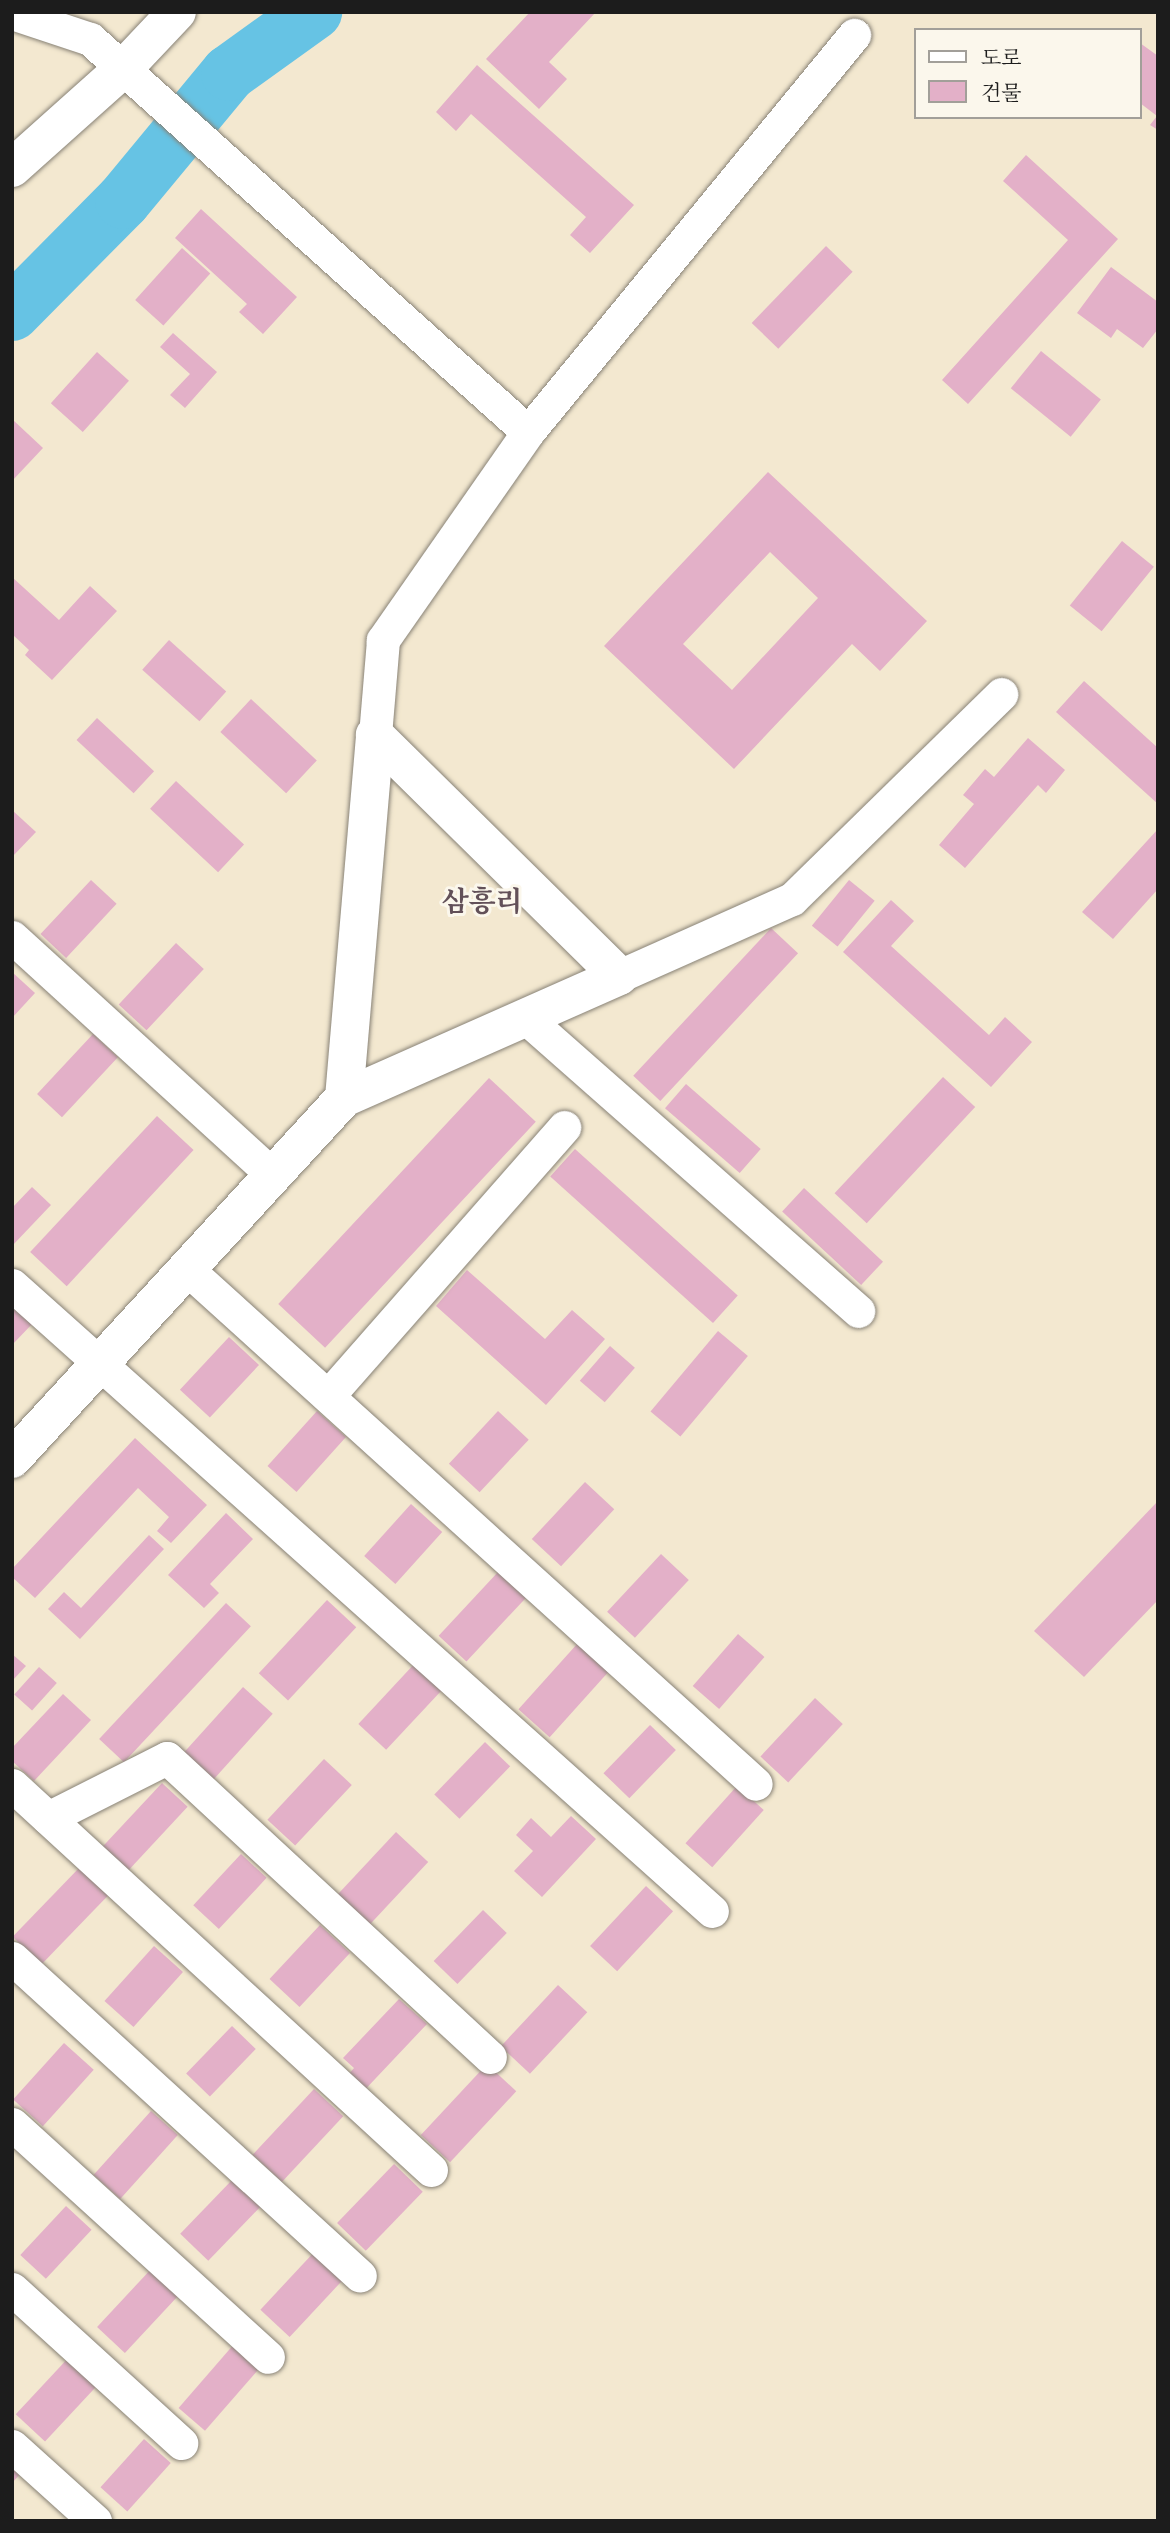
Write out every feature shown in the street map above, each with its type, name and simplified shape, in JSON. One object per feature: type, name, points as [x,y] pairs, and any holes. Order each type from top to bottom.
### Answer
[{"type":"street","points":[[12,168],[124,68],[177,12]]},
{"type":"street","points":[[12,13],[90,39],[528,432]]},
{"type":"street","points":[[344,1098],[383,640],[528,432],[854,35]]},
{"type":"street","points":[[14,1455],[344,1098],[792,899],[1001,694]]},
{"type":"street","points":[[375,735],[619,976]]},
{"type":"street","points":[[12,937],[273,1175]]},
{"type":"street","points":[[526,1018],[858,1311]]},
{"type":"street","points":[[328,1396],[564,1127]]},
{"type":"street","points":[[187,1269],[756,1784]]},
{"type":"street","points":[[12,1285],[712,1911]]},
{"type":"street","points":[[48,1818],[167,1758],[490,2057]]},
{"type":"street","points":[[12,1785],[431,2170]]},
{"type":"street","points":[[12,1958],[360,2276]]},
{"type":"street","points":[[12,2124],[268,2357]]},
{"type":"street","points":[[12,2290],[181,2443]]},
{"type":"street","points":[[12,2446],[94,2521]]},
{"type":"building","points":[[530,12],[596,12],[549,62],[567,79],[539,109],[486,59]]},
{"type":"building","points":[[1142,44],[1158,56],[1158,130],[1150,125],[1157,116],[1142,105]]},
{"type":"building","points":[[477,65],[634,205],[590,253],[570,235],[586,217],[471,114],[456,131],[436,112]]},
{"type":"building","points":[[1026,155],[1118,239],[968,404],[942,380],[1068,240],[1003,181]]},
{"type":"building","points":[[201,209],[297,297],[263,334],[239,312],[247,304],[175,238]]},
{"type":"building","points":[[826,246],[853,272],[778,349],[752,323]]},
{"type":"building","points":[[182,248],[210,273],[163,325],[135,300]]},
{"type":"building","points":[[1111,267],[1158,302],[1158,329],[1143,348],[1117,329],[1111,338],[1077,313]]},
{"type":"building","points":[[173,333],[217,372],[185,408],[170,395],[190,374],[160,347]]},
{"type":"building","points":[[1041,351],[1101,399],[1071,437],[1011,388]]},
{"type":"building","points":[[97,352],[129,381],[83,432],[51,403]]},
{"type":"building","points":[[12,419],[43,448],[12,481]]},
{"type":"building","points":[[768,472],[927,621],[880,671],[852,644],[734,769],[604,646]],"holes":[[[770,552],[818,598],[732,690],[683,644]]]},
{"type":"building","points":[[1122,541],[1154,567],[1102,631],[1070,606]]},
{"type":"building","points":[[12,577],[59,620],[90,586],[117,611],[52,680],[25,655],[29,650],[12,634]]},
{"type":"building","points":[[169,640],[226,692],[199,721],[142,670]]},
{"type":"building","points":[[1084,681],[1158,748],[1158,804],[1056,712]]},
{"type":"building","points":[[251,699],[317,760],[286,793],[220,732]]},
{"type":"building","points":[[97,718],[154,771],[134,793],[77,740]]},
{"type":"building","points":[[1028,738],[1065,770],[1046,793],[1038,785],[965,868],[939,845],[974,804],[963,795],[985,769],[994,777]]},
{"type":"building","points":[[176,781],[244,844],[218,872],[150,809]]},
{"type":"building","points":[[12,810],[36,832],[12,857]]},
{"type":"building","points":[[1158,829],[1158,889],[1113,939],[1082,912]]},
{"type":"building","points":[[91,880],[117,904],[66,958],[41,934]]},
{"type":"building","points":[[849,880],[875,901],[838,947],[812,926]]},
{"type":"building","points":[[891,900],[914,921],[891,946],[989,1035],[1005,1017],[1032,1042],[991,1087],[843,952]]},
{"type":"building","points":[[771,928],[798,953],[660,1101],[633,1076]]},
{"type":"building","points":[[176,943],[204,969],[147,1030],[119,1004]]},
{"type":"building","points":[[12,972],[35,993],[12,1018]]},
{"type":"building","points":[[93,1034],[118,1057],[62,1117],[37,1094]]},
{"type":"building","points":[[943,1077],[975,1107],[867,1223],[835,1193]]},
{"type":"building","points":[[489,1078],[536,1122],[325,1348],[278,1304]]},
{"type":"building","points":[[686,1084],[761,1149],[740,1173],[665,1108]]},
{"type":"building","points":[[157,1116],[194,1150],[67,1286],[30,1252]]},
{"type":"building","points":[[575,1149],[738,1296],[713,1323],[550,1176]]},
{"type":"building","points":[[32,1187],[51,1205],[12,1246],[12,1208]]},
{"type":"building","points":[[804,1188],[883,1262],[861,1285],[782,1211]]},
{"type":"building","points":[[467,1270],[545,1339],[572,1310],[605,1339],[546,1405],[436,1306]]},
{"type":"building","points":[[12,1302],[34,1322],[12,1345]]},
{"type":"building","points":[[718,1331],[748,1356],[680,1437],[651,1411]]},
{"type":"building","points":[[229,1337],[259,1365],[210,1418],[180,1390]]},
{"type":"building","points":[[610,1346],[635,1368],[605,1402],[580,1381]]},
{"type":"building","points":[[317,1411],[346,1437],[296,1492],[267,1466]]},
{"type":"building","points":[[498,1411],[529,1440],[480,1492],[449,1464]]},
{"type":"building","points":[[135,1438],[207,1505],[171,1543],[157,1531],[169,1517],[138,1488],[35,1598],[12,1577],[12,1569]]},
{"type":"building","points":[[585,1482],[614,1509],[561,1566],[532,1539]]},
{"type":"building","points":[[1158,1501],[1158,1600],[1084,1677],[1034,1631]]},
{"type":"building","points":[[411,1504],[442,1532],[395,1584],[364,1556]]},
{"type":"building","points":[[226,1513],[253,1539],[210,1584],[219,1593],[204,1608],[168,1575]]},
{"type":"building","points":[[149,1535],[164,1549],[80,1639],[48,1609],[64,1592],[81,1608]]},
{"type":"building","points":[[661,1554],[689,1580],[635,1638],[607,1612]]},
{"type":"building","points":[[498,1572],[526,1598],[466,1662],[439,1636]]},
{"type":"building","points":[[327,1600],[356,1627],[288,1700],[259,1673]]},
{"type":"building","points":[[226,1603],[251,1626],[124,1762],[99,1739]]},
{"type":"building","points":[[738,1634],[764,1657],[719,1709],[693,1686]]},
{"type":"building","points":[[578,1643],[609,1671],[550,1737],[518,1709]]},
{"type":"building","points":[[12,1654],[26,1666],[12,1681]]},
{"type":"building","points":[[417,1661],[445,1687],[386,1750],[358,1724]]},
{"type":"building","points":[[39,1667],[57,1683],[32,1711],[14,1694]]},
{"type":"building","points":[[243,1687],[273,1714],[210,1784],[180,1757]]},
{"type":"building","points":[[63,1694],[91,1720],[34,1781],[12,1761],[12,1748]]},
{"type":"building","points":[[815,1698],[843,1724],[788,1782],[760,1757]]},
{"type":"building","points":[[650,1725],[676,1750],[629,1798],[603,1773]]},
{"type":"building","points":[[485,1742],[510,1766],[459,1819],[434,1795]]},
{"type":"building","points":[[324,1759],[352,1785],[295,1846],[267,1820]]},
{"type":"building","points":[[162,1783],[188,1807],[126,1873],[101,1849]]},
{"type":"building","points":[[737,1786],[764,1810],[712,1867],[685,1843]]},
{"type":"building","points":[[571,1816],[596,1839],[542,1897],[514,1871],[533,1851],[516,1835],[531,1818],[551,1837]]},
{"type":"building","points":[[396,1832],[428,1862],[367,1927],[335,1897]]},
{"type":"building","points":[[241,1854],[267,1878],[219,1929],[193,1905]]},
{"type":"building","points":[[80,1867],[109,1895],[41,1965],[13,1937]]},
{"type":"building","points":[[646,1886],[673,1911],[617,1971],[590,1946]]},
{"type":"building","points":[[483,1910],[507,1933],[457,1984],[434,1961]]},
{"type":"building","points":[[320,1925],[350,1953],[300,2007],[270,1979]]},
{"type":"building","points":[[154,1946],[183,1972],[133,2027],[104,2001]]},
{"type":"building","points":[[558,1985],[587,2012],[530,2074],[501,2046]]},
{"type":"building","points":[[399,1999],[427,2024],[359,2096],[343,2081],[354,2068],[343,2058]]},
{"type":"building","points":[[232,2026],[256,2049],[210,2096],[186,2073]]},
{"type":"building","points":[[64,2043],[94,2070],[43,2126],[13,2099]]},
{"type":"building","points":[[487,2064],[516,2091],[450,2162],[421,2135]]},
{"type":"building","points":[[314,2089],[343,2116],[282,2182],[253,2155]]},
{"type":"building","points":[[151,2111],[178,2135],[120,2199],[93,2175]]},
{"type":"building","points":[[394,2164],[423,2192],[366,2251],[337,2223]]},
{"type":"building","points":[[233,2179],[261,2206],[208,2261],[180,2234]]},
{"type":"building","points":[[66,2206],[92,2230],[46,2279],[20,2255]]},
{"type":"building","points":[[317,2249],[346,2276],[290,2337],[260,2310]]},
{"type":"building","points":[[153,2267],[181,2293],[125,2353],[97,2327]]},
{"type":"building","points":[[235,2343],[261,2366],[205,2431],[179,2408]]},
{"type":"building","points":[[71,2355],[100,2382],[45,2442],[16,2414]]},
{"type":"building","points":[[144,2439],[171,2463],[127,2511],[101,2487]]},
{"type":"building","points":[[12,2464],[22,2472],[12,2483]]},
{"type":"waterway","points":[[12,313],[123,201],[229,73],[314,12]]},
{"type":"district","name":"삼흥리","points":[[482,902]]}]
